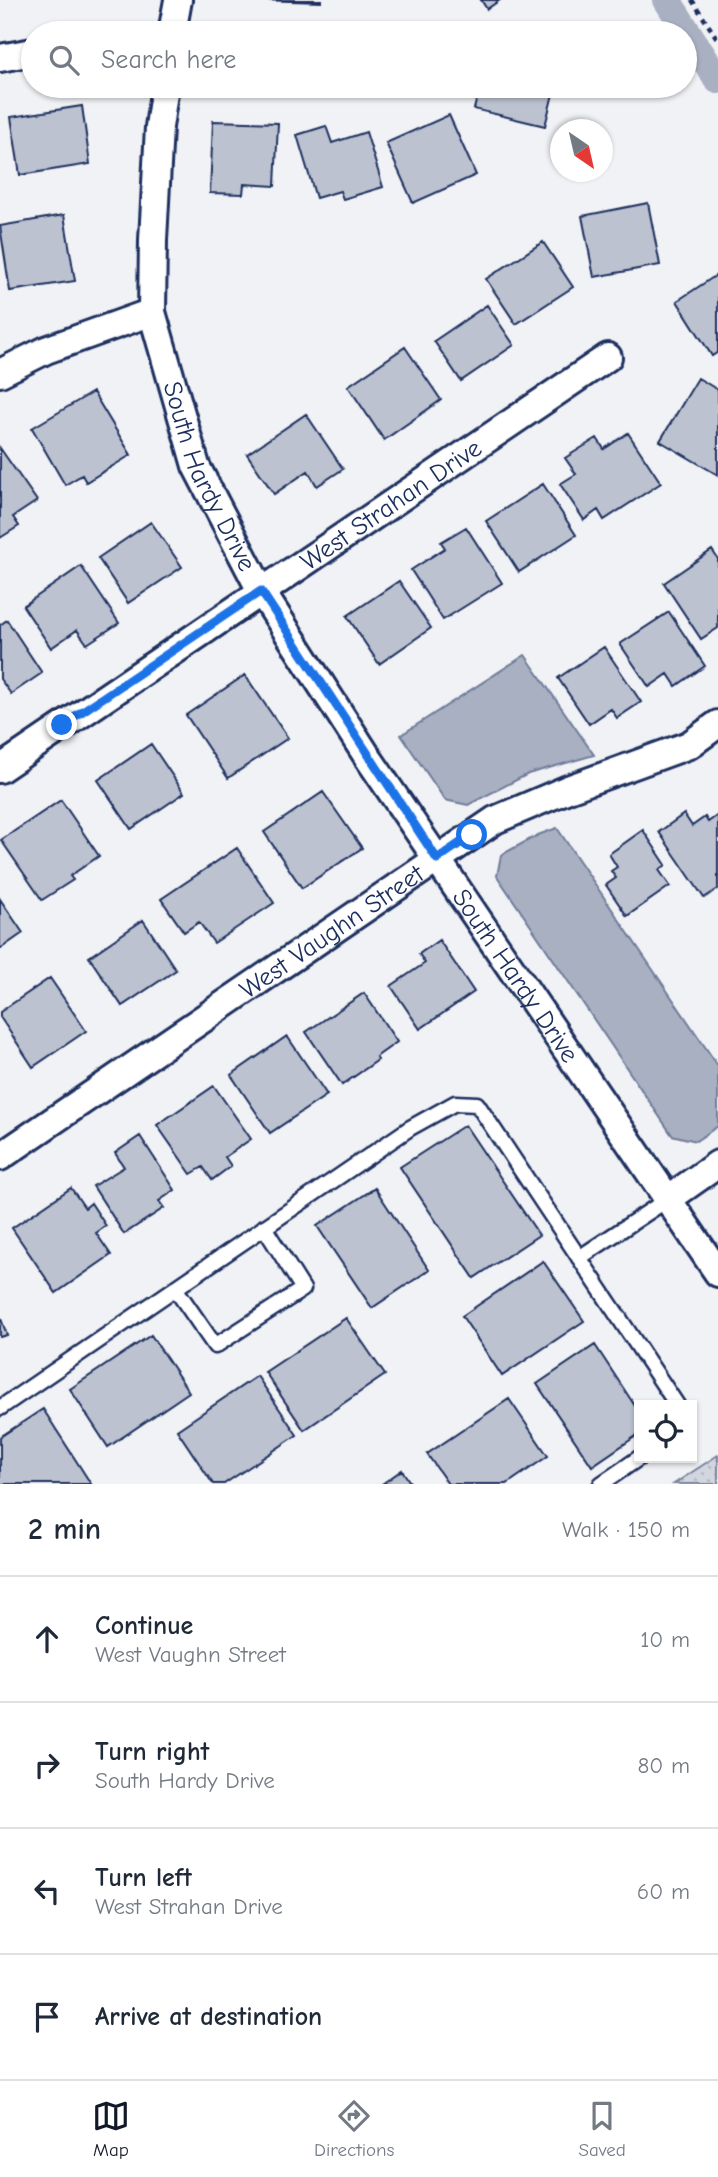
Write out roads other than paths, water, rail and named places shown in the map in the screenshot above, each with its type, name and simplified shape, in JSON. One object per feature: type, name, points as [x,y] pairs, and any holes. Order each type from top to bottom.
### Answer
[{"type":"street","points":[[174,21],[178,0]]},
{"type":"street","points":[[0,58],[21,54]]},
{"type":"street","name":"South Hardy Drive","points":[[163,98],[159,127],[152,312],[196,466],[261,591],[437,859],[718,1273]]},
{"type":"street","points":[[0,373],[46,350],[152,312]]},
{"type":"street","name":"West Strahan Drive","points":[[0,769],[608,356]]},
{"type":"street","name":"West Vaughn Street","points":[[0,1157],[495,820],[568,789],[689,745],[718,723]]},
{"type":"street","points":[[668,1199],[718,1164]]},
{"type":"lane","points":[[0,1408],[410,1128],[454,1103],[477,1104],[674,1400]]},
{"type":"lane","points":[[579,1258],[668,1199]]},
{"type":"lane","points":[[175,1289],[215,1346],[303,1289],[264,1227]]},
{"type":"lane","points":[[601,1484],[634,1461]]},
{"type":"water","points":[[525,655],[594,755],[528,774],[468,805],[445,800],[401,735]]},
{"type":"water","points":[[557,828],[718,1066],[718,1126],[696,1141],[672,1135],[497,876],[501,855]]},
{"type":"waterway","points":[[667,0],[680,21]]},
{"type":"waterway","points":[[697,47],[718,80]]}]
